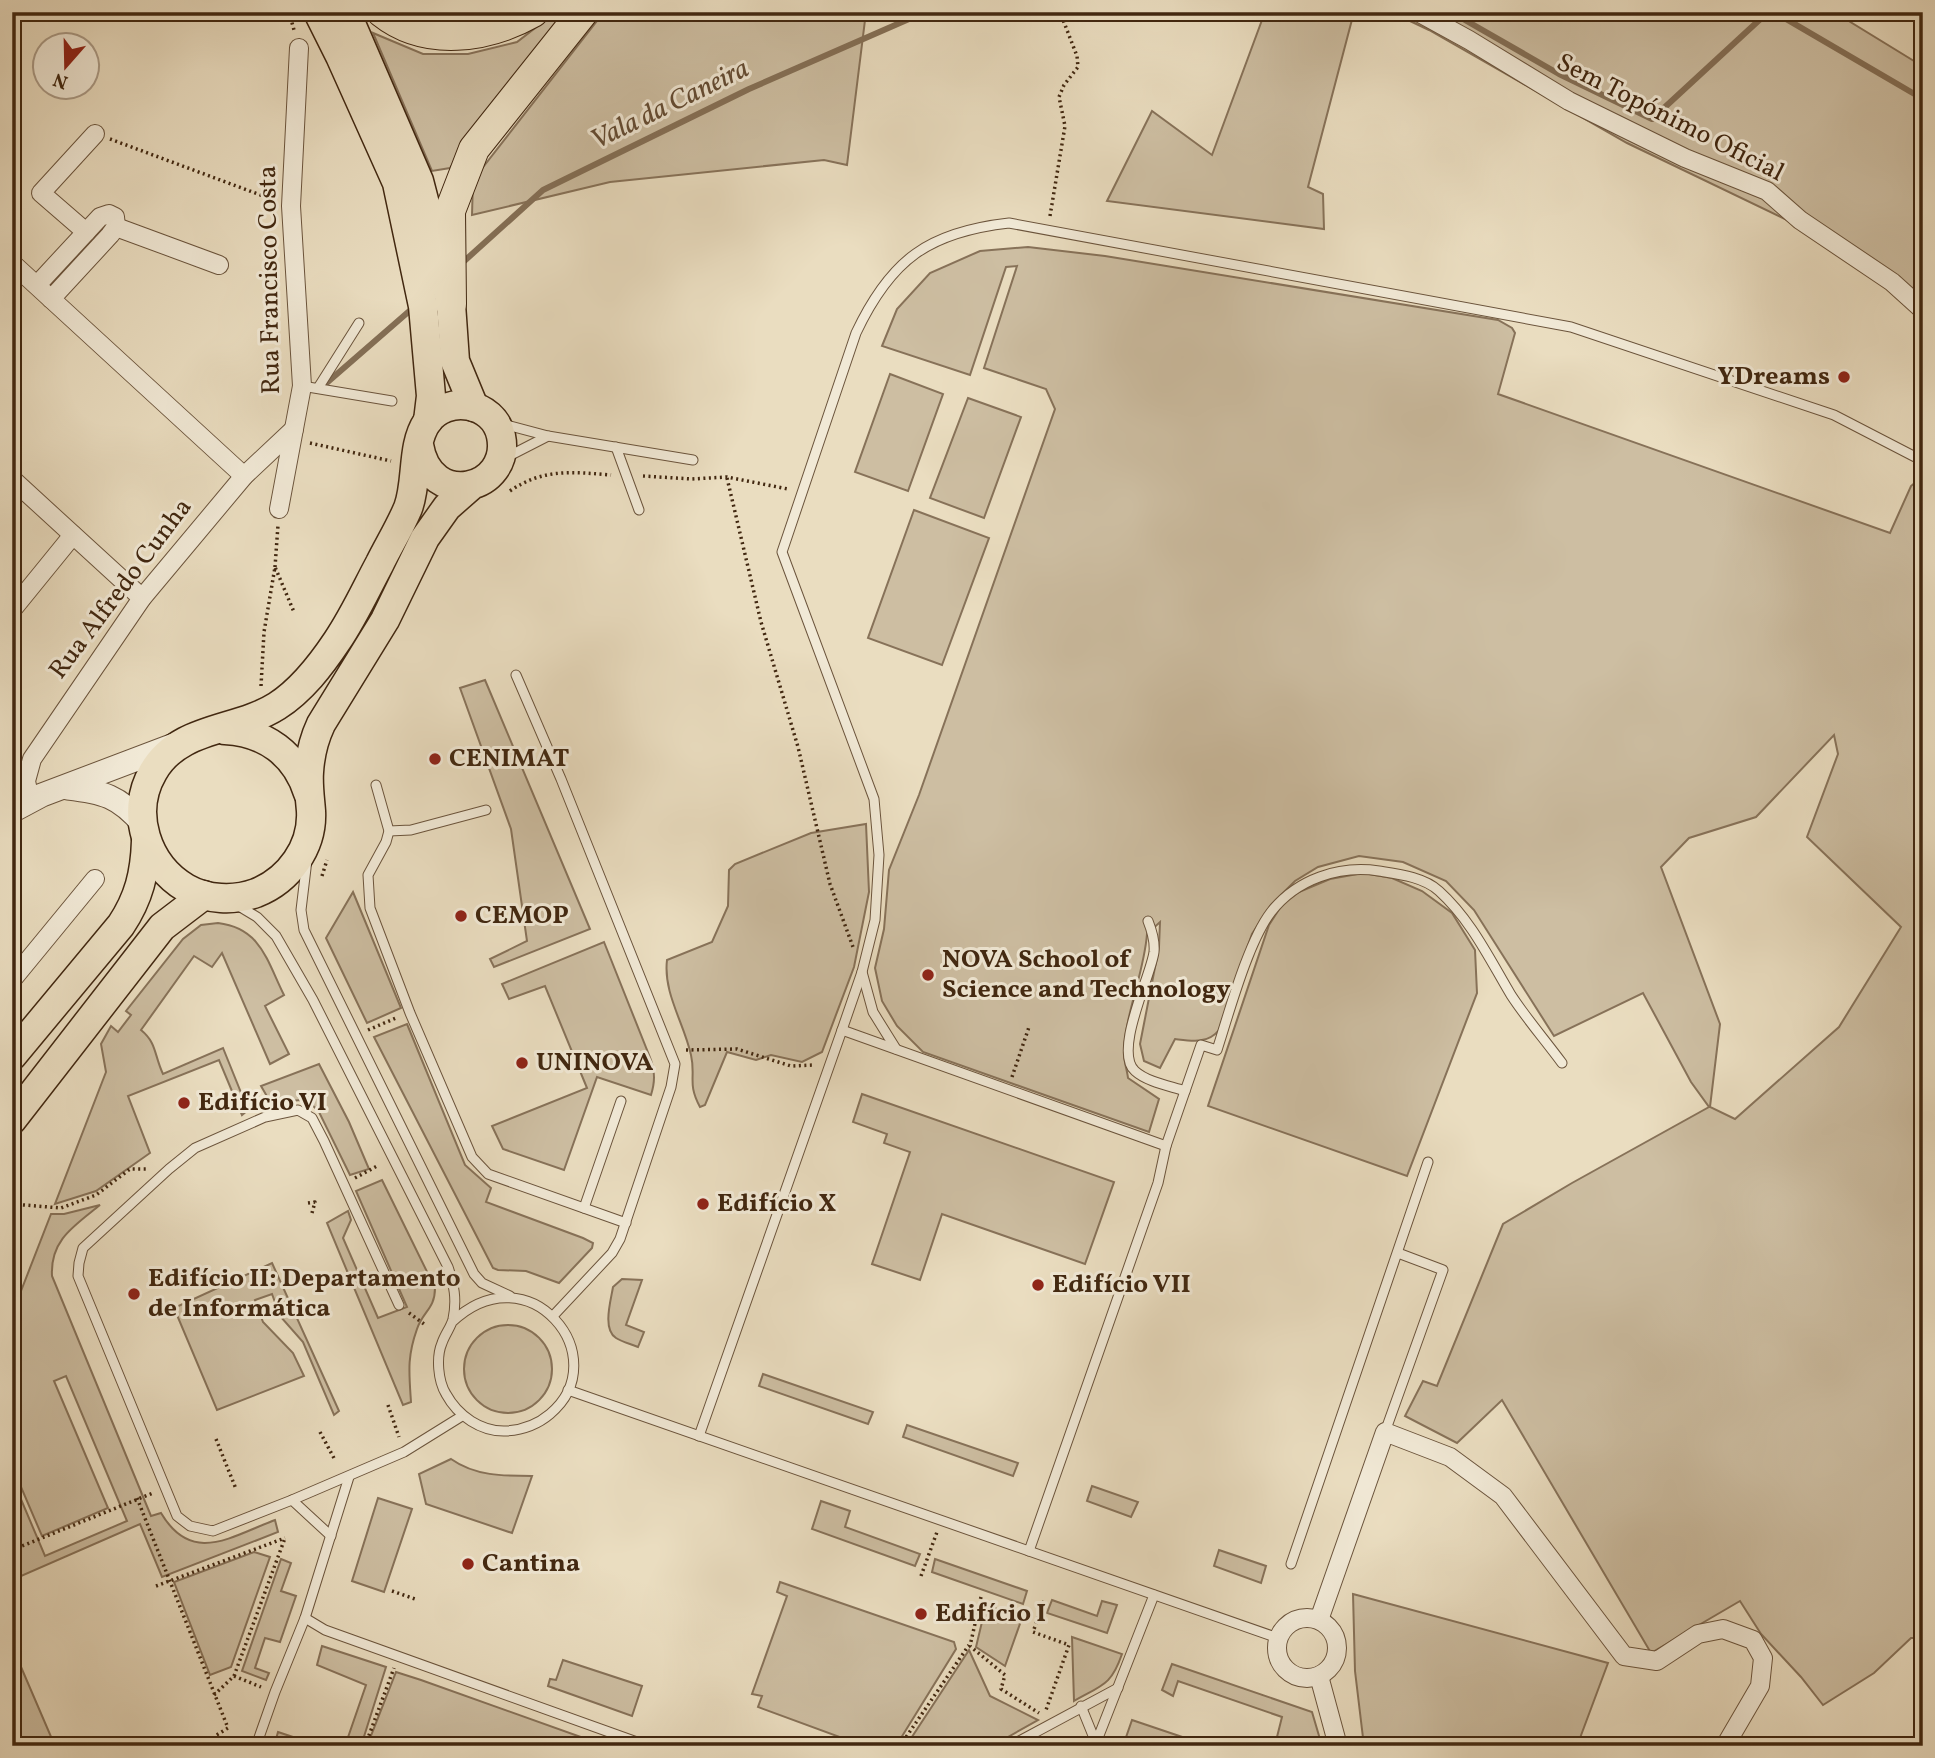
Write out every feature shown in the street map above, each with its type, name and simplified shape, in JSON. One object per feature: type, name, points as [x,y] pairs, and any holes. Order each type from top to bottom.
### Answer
[{"type":"highway","points":[[382,12],[414,28],[447,36],[480,34],[511,24],[533,12]]},
{"type":"highway","points":[[451,304],[450,211],[474,149],[583,12]]},
{"type":"main road","points":[[12,1056],[133,907],[145,866],[142,806],[152,773],[168,753],[189,738],[257,716],[288,698],[319,666],[355,612],[409,506],[431,396],[423,306],[397,183],[318,12]]},
{"type":"main road","points":[[346,12],[419,181],[451,304],[455,362],[484,414],[500,433],[502,447],[499,461],[492,473],[472,485],[452,486],[439,481],[425,465],[424,433],[437,412],[462,404],[484,414]]},
{"type":"main road","points":[[144,832],[164,870],[177,882],[211,897],[249,895],[276,882],[297,861],[310,829],[310,756],[321,724],[380,630],[425,538],[447,508],[472,485]]},
{"type":"main road","points":[[222,729],[256,734],[284,752],[304,779],[309,796]]},
{"type":"main road","points":[[12,1120],[162,927],[211,897]]},
{"type":"street","name":"Sem Topónimo Oficial","points":[[1418,12],[1569,102],[1685,158],[1767,191],[1800,220],[1892,282],[1923,310]]},
{"type":"street","name":"Rua Francisco Costa","points":[[279,509],[293,432],[310,387],[291,206],[299,48]]},
{"type":"street","points":[[86,232],[41,193],[95,134]]},
{"type":"street","points":[[37,285],[100,217],[109,214],[115,217],[116,227],[110,235],[51,299]]},
{"type":"street","points":[[116,227],[219,265]]},
{"type":"street","points":[[12,263],[244,476]]},
{"type":"street","name":"Rua Alfredo Cunha","points":[[21,806],[32,758],[142,598],[244,476],[293,432]]},
{"type":"street","points":[[12,480],[142,598]]},
{"type":"street","points":[[12,610],[73,536]]},
{"type":"street","name":"Rua Alfredo Cunha","points":[[21,806],[189,738]]},
{"type":"street","name":"Rua Alfredo Cunha","points":[[65,787],[108,794],[121,802],[144,832]]},
{"type":"street","points":[[12,981],[95,879]]},
{"type":"street","points":[[1319,1620],[1385,1432],[1450,1457],[1503,1496],[1624,1656],[1657,1661],[1698,1634],[1723,1629],[1753,1640],[1763,1658],[1760,1686],[1725,1746]]},
{"type":"street","points":[[1299,1619],[1319,1620],[1334,1634],[1337,1653],[1334,1663],[1319,1676],[1307,1679],[1296,1677],[1286,1671],[1279,1661],[1276,1650],[1278,1638],[1283,1629],[1299,1619]]},
{"type":"street","points":[[1319,1676],[1338,1746]]},
{"type":"lane","points":[[699,1436],[862,972],[875,920],[879,855],[874,799],[782,552],[856,333],[871,302],[892,273],[915,253],[941,238],[975,227],[1009,223],[1571,327],[1834,415],[1923,461]]},
{"type":"lane","points":[[359,323],[310,387],[392,401]]},
{"type":"lane","points":[[484,414],[548,436],[693,460]]},
{"type":"lane","points":[[499,461],[548,436]]},
{"type":"lane","points":[[616,447],[639,510]]},
{"type":"lane","points":[[516,675],[561,779],[675,1064],[671,1087],[626,1223],[612,1253],[554,1316]]},
{"type":"lane","points":[[376,785],[389,831],[368,875],[370,908],[410,1013],[471,1157],[488,1174],[626,1223]]},
{"type":"lane","points":[[389,831],[411,830],[486,810]]},
{"type":"lane","points":[[211,897],[244,907],[276,936],[313,1000],[448,1267],[455,1289],[452,1322],[441,1344],[438,1367],[445,1393],[462,1416],[497,1431],[520,1430],[541,1422],[558,1408],[568,1390],[572,1376],[572,1349],[554,1316],[532,1302],[512,1297],[482,1283],[474,1274],[304,930],[301,910],[310,829]]},
{"type":"lane","points":[[1029,1551],[1158,1183],[1166,1146],[1201,1045],[1217,1050],[1254,944],[1271,912],[1296,888],[1324,874],[1362,868],[1405,875],[1436,888],[1461,913],[1499,970],[1512,995],[1562,1063]]},
{"type":"lane","points":[[1148,921],[1154,941],[1154,953],[1137,1004],[1129,1060],[1132,1068],[1142,1076],[1185,1091]]},
{"type":"lane","points":[[862,972],[873,1012],[896,1049]]},
{"type":"lane","points":[[842,1030],[1166,1146]]},
{"type":"lane","points":[[584,1208],[621,1101]]},
{"type":"lane","points":[[399,1305],[312,1118],[298,1110],[265,1117],[195,1148],[83,1248],[79,1263],[78,1276],[177,1516],[200,1530],[213,1531],[349,1477],[404,1452],[462,1416]]},
{"type":"lane","points":[[1291,1564],[1429,1162]]},
{"type":"lane","points":[[1385,1432],[1443,1270],[1398,1253]]},
{"type":"lane","points":[[452,1322],[465,1311],[487,1300],[512,1297]]},
{"type":"lane","points":[[568,1390],[1278,1638]]},
{"type":"lane","points":[[256,1746],[306,1618],[349,1477]]},
{"type":"lane","points":[[292,1500],[331,1536]]},
{"type":"lane","points":[[1097,1744],[1154,1595]]},
{"type":"lane","points":[[306,1618],[325,1630],[648,1746]]},
{"type":"lane","points":[[1010,1746],[1118,1688]]},
{"type":"lane","points":[[1081,1706],[1097,1744]]},
{"type":"path","points":[[1047,230],[1058,179],[1065,126],[1059,97],[1064,85],[1078,67],[1077,56],[1060,12]]},
{"type":"path","points":[[95,134],[271,199]]},
{"type":"path","points":[[293,432],[315,445],[397,462]]},
{"type":"path","points":[[500,498],[520,484],[560,471],[692,479],[727,477],[803,492]]},
{"type":"path","points":[[727,477],[761,622],[797,747],[830,884],[862,972]]},
{"type":"path","points":[[275,566],[279,509]]},
{"type":"path","points":[[356,1034],[410,1013]]},
{"type":"path","points":[[1008,1089],[1029,1027]]},
{"type":"path","points":[[686,1050],[737,1049],[791,1066],[816,1065]]},
{"type":"path","points":[[344,1183],[379,1165]]},
{"type":"path","points":[[12,1204],[61,1208],[96,1195],[130,1169]]},
{"type":"path","points":[[308,1203],[314,1202],[312,1213]]},
{"type":"path","points":[[388,1405],[400,1437]]},
{"type":"path","points":[[320,1432],[335,1460]]},
{"type":"path","points":[[216,1439],[236,1489]]},
{"type":"path","points":[[12,1550],[165,1488]]},
{"type":"path","points":[[137,1498],[228,1728],[215,1736]]},
{"type":"path","points":[[156,1587],[285,1538],[234,1676],[215,1695]]},
{"type":"path","points":[[921,1576],[932,1545]]},
{"type":"path","points":[[392,1591],[415,1599]]},
{"type":"path","points":[[900,1746],[970,1646],[981,1597]]},
{"type":"path","points":[[970,1646],[1005,1675],[1001,1689],[1044,1716],[1069,1646],[1033,1632],[1044,1601]]},
{"type":"path","points":[[365,1746],[398,1656]]},
{"type":"path","points":[[234,1676],[268,1689]]},
{"type":"path","points":[[1266,1739],[1272,1746]]},
{"type":"shaded area","points":[[556,12],[568,12],[479,125],[450,168],[432,171],[373,33],[423,54],[468,54],[517,42]]},
{"type":"shaded area","points":[[604,12],[866,12],[847,165],[824,160],[610,182],[472,215],[473,180]]},
{"type":"shaded area","points":[[1265,12],[1354,12],[1308,187],[1323,194],[1324,229],[1107,201],[1152,111],[1212,155]]},
{"type":"shaded area","points":[[1391,12],[1834,12],[1914,61],[1923,49],[1923,317],[1888,285],[1785,219],[1627,143],[1429,30]]},
{"type":"shaded area","points":[[1028,247],[1105,256],[1498,320],[1512,328],[1515,333],[1498,394],[1890,533],[1911,486],[1923,476],[1923,1638],[1911,1638],[1874,1673],[1823,1705],[1761,1634],[1740,1601],[1651,1653],[1502,1400],[1457,1443],[1405,1416],[1423,1381],[1437,1386],[1503,1224],[1709,1107],[1691,1082],[1643,993],[1554,1036],[1474,910],[1446,881],[1403,862],[1359,856],[1318,867],[1295,881],[1271,905],[1252,934],[1219,1030],[1205,1040],[1175,1039],[1160,1068],[1144,1061],[1140,1044],[1159,947],[1160,922],[1147,934],[1125,1036],[1124,1054],[1128,1078],[1159,1099],[1149,1132],[923,1052],[897,1026],[882,1001],[875,968],[884,929],[889,870],[919,795],[1055,409],[1046,389],[984,368],[1017,266],[1006,267],[970,375],[882,346],[897,309],[930,273],[980,251]],"holes":[[[1834,735],[1838,754],[1807,837],[1901,927],[1839,1027],[1735,1119],[1710,1107],[1720,1024],[1661,867],[1689,838],[1756,817]]]},
{"type":"shaded area","points":[[890,374],[943,394],[908,491],[855,472]]},
{"type":"shaded area","points":[[968,398],[1021,417],[984,518],[930,498]]},
{"type":"shaded area","points":[[914,510],[989,538],[942,665],[868,638]]},
{"type":"shaded area","points":[[485,680],[590,929],[494,967],[490,959],[527,941],[511,829],[460,688]]},
{"type":"shaded area","points":[[866,824],[869,892],[854,967],[822,1052],[802,1062],[771,1055],[756,1060],[727,1052],[705,1105],[700,1107],[693,1086],[688,1043],[668,984],[667,960],[712,942],[728,906],[729,870],[735,864],[811,833]]},
{"type":"shaded area","points":[[1363,873],[1392,878],[1422,891],[1452,913],[1475,950],[1477,993],[1407,1176],[1208,1106],[1269,925],[1287,897],[1330,879]]},
{"type":"shaded area","points":[[353,892],[401,1008],[367,1023],[326,938]]},
{"type":"shaded area","points":[[218,923],[244,932],[261,948],[267,959],[284,995],[265,1006],[289,1054],[270,1064],[222,953],[212,967],[194,956],[141,1030],[153,1045],[163,1074],[223,1048],[248,1110],[242,1115],[219,1060],[128,1096],[150,1153],[96,1191],[55,1204],[106,1072],[101,1044],[111,1026],[118,1032],[131,1015],[126,1011],[183,939],[201,925]]},
{"type":"shaded area","points":[[604,942],[651,1060],[653,1086],[651,1095],[597,1077],[564,1170],[503,1149],[492,1126],[587,1088],[545,986],[509,999],[502,984]]},
{"type":"shaded area","points":[[407,1024],[465,1165],[491,1188],[486,1202],[593,1243],[592,1248],[559,1283],[526,1271],[493,1268],[374,1037]]},
{"type":"shaded area","points":[[319,1064],[349,1122],[369,1169],[350,1175],[314,1106],[298,1100],[272,1105],[261,1086]]},
{"type":"shaded area","points":[[862,1094],[1114,1182],[1085,1264],[942,1214],[920,1280],[872,1264],[910,1152],[884,1143],[887,1134],[853,1122]]},
{"type":"shaded area","points":[[382,1180],[435,1288],[433,1301],[419,1323],[412,1348],[411,1402],[403,1405],[327,1223],[348,1211],[351,1220],[343,1238],[378,1318],[407,1307],[356,1191]]},
{"type":"shaded area","points":[[100,1205],[73,1227],[59,1243],[52,1263],[52,1276],[151,1516],[161,1513],[173,1529],[199,1543],[227,1539],[275,1520],[278,1532],[162,1577],[140,1524],[12,1580],[12,1478],[45,1556],[127,1521],[66,1376],[54,1381],[108,1508],[42,1536],[12,1466],[12,1321],[21,1291],[51,1214],[64,1214]]},
{"type":"shaded area","points":[[272,1263],[339,1411],[334,1415],[303,1342],[280,1316],[272,1294],[255,1300],[263,1322],[293,1353],[304,1376],[217,1410],[174,1308]]},
{"type":"shaded area","points":[[622,1279],[642,1280],[626,1325],[644,1332],[638,1347],[616,1338],[609,1328],[608,1314],[613,1287]]},
{"type":"shaded area","points":[[508,1325],[533,1332],[545,1344],[552,1369],[545,1394],[533,1406],[508,1413],[483,1406],[471,1394],[464,1369],[471,1344],[483,1332]]},
{"type":"shaded area","points":[[763,1374],[873,1412],[868,1424],[759,1386]]},
{"type":"shaded area","points":[[907,1425],[1018,1463],[1013,1476],[903,1437]]},
{"type":"shaded area","points":[[451,1459],[480,1472],[532,1476],[512,1533],[426,1504],[419,1474]]},
{"type":"shaded area","points":[[1092,1486],[1138,1502],[1131,1517],[1087,1501]]},
{"type":"shaded area","points":[[378,1498],[412,1509],[384,1592],[352,1581]]},
{"type":"shaded area","points":[[821,1501],[850,1511],[845,1527],[920,1554],[915,1566],[812,1529]]},
{"type":"shaded area","points":[[1219,1550],[1266,1566],[1261,1583],[1214,1566]]},
{"type":"shaded area","points":[[254,1552],[270,1557],[231,1667],[210,1675],[174,1582]]},
{"type":"shaded area","points":[[281,1559],[291,1563],[281,1591],[296,1596],[280,1642],[265,1638],[255,1668],[269,1673],[266,1680],[242,1671]]},
{"type":"shaded area","points":[[935,1559],[1027,1591],[1023,1604],[932,1572]]},
{"type":"shaded area","points":[[780,1582],[954,1642],[956,1649],[896,1746],[864,1746],[758,1707],[762,1696],[752,1694],[787,1596],[777,1592]]},
{"type":"shaded area","points":[[1353,1594],[1608,1663],[1577,1746],[1364,1746],[1355,1671]]},
{"type":"shaded area","points":[[1052,1600],[1097,1616],[1102,1601],[1117,1605],[1107,1633],[1047,1613]]},
{"type":"shaded area","points":[[986,1605],[1022,1618],[1005,1666],[976,1647]]},
{"type":"shaded area","points":[[1072,1637],[1122,1654],[1114,1673],[1104,1684],[1074,1701]]},
{"type":"shaded area","points":[[12,1646],[55,1746],[12,1746]]},
{"type":"shaded area","points":[[322,1646],[386,1667],[361,1746],[345,1746],[366,1685],[317,1665]]},
{"type":"shaded area","points":[[969,1650],[990,1696],[1038,1720],[992,1746],[906,1746]]},
{"type":"shaded area","points":[[563,1660],[642,1686],[632,1716],[548,1686],[550,1679],[556,1680]]},
{"type":"shaded area","points":[[1172,1664],[1312,1712],[1322,1746],[1278,1746],[1276,1741],[1282,1717],[1178,1681],[1173,1696],[1162,1690]]},
{"type":"shaded area","points":[[396,1672],[421,1680],[606,1746],[367,1746]]},
{"type":"shaded area","points":[[1132,1720],[1209,1746],[1123,1746]]},
{"type":"shaded area","points":[[278,1732],[320,1746],[274,1746]]},
{"type":"waterway","name":"Vala da Caneira","points":[[461,264],[543,190],[749,89],[925,12]]},
{"type":"waterway","name":"Vala da Caneira","points":[[1451,12],[1559,74],[1652,119],[1768,12]]},
{"type":"waterway","name":"Vala da Caneira","points":[[1774,12],[1923,99]]},
{"type":"waterway","name":"Vala da Caneira","points":[[322,387],[414,307]]},
{"type":"place","name":"YDreams","points":[[1844,377]]},
{"type":"place","name":"CENIMAT","points":[[435,759]]},
{"type":"place","name":"CEMOP","points":[[461,916]]},
{"type":"place","name":"NOVA School of Science and Technology","points":[[928,975]]},
{"type":"place","name":"UNINOVA","points":[[522,1063]]},
{"type":"place","name":"Edifício VI","points":[[184,1103]]},
{"type":"place","name":"Edifício X","points":[[703,1204]]},
{"type":"place","name":"Edifício VII","points":[[1038,1285]]},
{"type":"place","name":"Edifício II: Departamento de Informática","points":[[134,1294]]},
{"type":"place","name":"Cantina","points":[[468,1564]]},
{"type":"place","name":"Edifício I","points":[[921,1614]]}]
